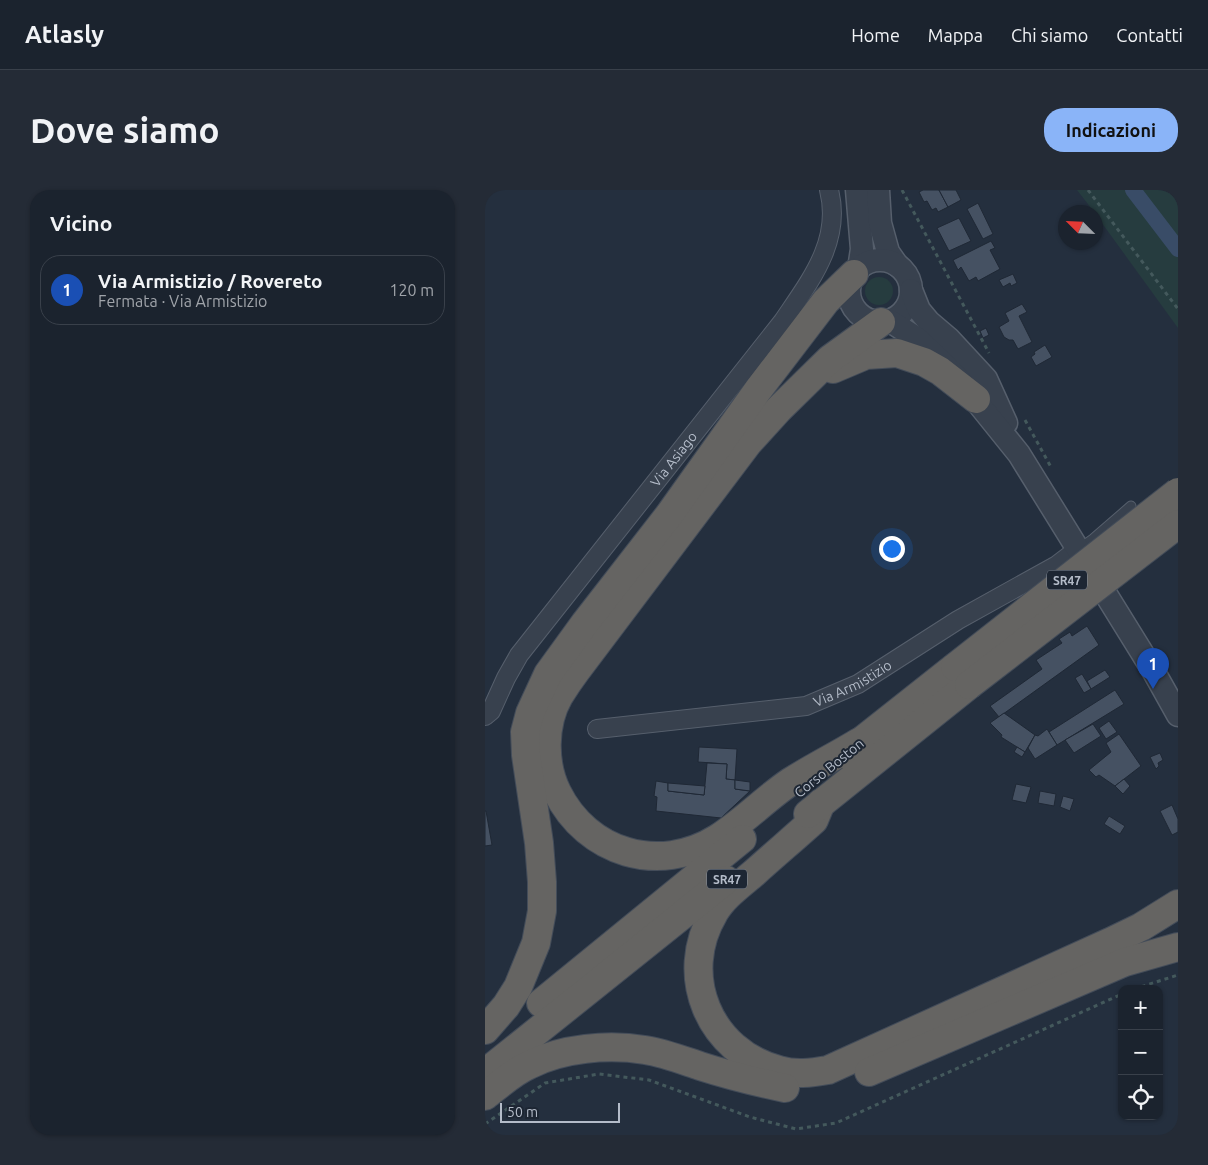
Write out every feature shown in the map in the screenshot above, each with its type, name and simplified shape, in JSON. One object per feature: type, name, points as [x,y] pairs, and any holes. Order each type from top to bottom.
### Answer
[{"type":"highway","points":[[485,1030],[506,1006],[518,987],[535,943],[542,910],[539,843],[526,755],[525,732],[530,713],[548,674],[669,515],[769,375],[826,301],[857,272]]},
{"type":"highway","points":[[859,742],[789,782],[718,838],[704,846],[681,853],[657,856],[640,855],[617,848],[595,837],[582,827],[571,815],[558,794],[547,757],[548,726],[558,697],[748,443],[779,409],[830,359],[886,322]]},
{"type":"highway","points":[[811,378],[866,355],[897,354],[925,362],[940,371],[976,399]]},
{"type":"highway","name":"Corso Boston","points":[[485,1073],[821,803],[962,676],[1178,492]]},
{"type":"highway","name":"Corso Boston","points":[[485,1049],[859,742],[962,676],[1178,524]]},
{"type":"highway","points":[[821,803],[814,820],[724,899],[707,925],[699,955],[698,970],[703,1000],[717,1028],[738,1051],[765,1066],[781,1071],[812,1073],[828,1070],[1110,942],[1141,927],[1178,904]]},
{"type":"highway","points":[[485,1096],[528,1065],[574,1051],[615,1048],[644,1050],[754,1081],[788,1089],[817,1091],[845,1082],[1125,962],[1178,947]]},
{"type":"street","name":"Via Asiago","points":[[485,716],[491,711],[519,655],[783,321],[800,296],[826,250],[832,227],[833,205],[829,190]]},
{"type":"street","points":[[857,190],[862,249],[857,272],[849,290],[853,307],[865,318],[873,322],[886,322],[906,309],[911,296],[911,290]]},
{"type":"street","points":[[877,190],[880,223],[888,252],[909,280],[919,310],[949,339],[986,380],[1019,454]]},
{"type":"street","points":[[857,272],[874,261],[886,261],[897,265]]},
{"type":"street","points":[[886,322],[918,340],[957,376],[1019,454],[1154,672],[1178,715]]},
{"type":"street","name":"Via Armistizio","points":[[597,729],[806,706],[858,684],[958,620],[1057,565],[1078,549]]},
{"type":"lane","name":"Via Armistizio","points":[[1078,549],[1093,539],[1131,506]]},
{"type":"path","points":[[902,190],[991,357]]},
{"type":"path","points":[[1088,190],[1178,309]]},
{"type":"path","points":[[1024,418],[1056,476]]},
{"type":"path","points":[[1147,985],[1178,975]]},
{"type":"green space","points":[[1077,190],[1178,190],[1178,328],[1103,225],[1103,205],[1089,205]]},
{"type":"green space","points":[[879,277],[889,281],[893,291],[889,301],[879,305],[869,301],[865,291],[869,281]]},
{"type":"building","points":[[923,190],[939,190],[948,207],[938,212],[936,208],[932,210],[927,201],[924,202],[919,192]]},
{"type":"building","points":[[939,190],[956,190],[961,200],[948,207]]},
{"type":"building","points":[[978,203],[993,234],[983,239],[967,209]]},
{"type":"building","points":[[959,218],[971,241],[949,251],[937,228]]},
{"type":"building","points":[[991,241],[995,248],[990,250],[1000,269],[978,281],[976,277],[969,281],[961,267],[958,270],[953,260]]},
{"type":"building","points":[[1013,274],[1017,283],[1011,286],[1010,283],[1003,287],[999,280]]},
{"type":"building","points":[[1022,304],[1027,312],[1019,316],[1032,342],[1018,349],[1013,340],[1004,337],[999,327],[1009,321],[1005,313]]},
{"type":"building","points":[[986,328],[989,335],[983,338],[980,331]]},
{"type":"building","points":[[1045,345],[1052,357],[1036,366],[1031,357],[1035,354],[1034,352]]},
{"type":"building","points":[[1087,626],[1099,645],[999,717],[990,706],[1042,669],[1036,660],[1062,643],[1059,639],[1070,632],[1072,636]]},
{"type":"building","points":[[1105,670],[1110,677],[1091,689],[1087,681]]},
{"type":"building","points":[[1082,674],[1091,689],[1084,693],[1075,678]]},
{"type":"building","points":[[1115,690],[1124,704],[1057,745],[1049,732]]},
{"type":"building","points":[[1004,713],[1035,735],[1025,752],[1001,737],[1002,735],[990,723]]},
{"type":"building","points":[[1109,721],[1117,732],[1106,739],[1099,728]]},
{"type":"building","points":[[1093,724],[1101,736],[1074,753],[1065,740]]},
{"type":"building","points":[[1047,729],[1057,745],[1035,759],[1028,748],[1035,735],[1038,736]]},
{"type":"building","points":[[1119,734],[1141,766],[1115,786],[1099,775],[1096,777],[1089,770],[1111,752],[1106,743]]},
{"type":"building","points":[[699,747],[737,749],[735,780],[726,779],[727,764],[698,762]]},
{"type":"building","points":[[1017,747],[1025,752],[1022,757],[1014,752]]},
{"type":"building","points":[[1160,753],[1163,760],[1158,763],[1159,766],[1156,769],[1150,757]]},
{"type":"building","points":[[707,763],[727,764],[726,779],[735,780],[735,789],[750,791],[721,818],[656,811],[657,797],[654,796],[656,781],[668,783],[668,791],[704,795]]},
{"type":"building","points":[[1124,779],[1130,786],[1123,794],[1115,786]]},
{"type":"building","points":[[735,780],[750,782],[750,791],[735,789]]},
{"type":"building","points":[[668,783],[705,786],[704,795],[668,791]]},
{"type":"building","points":[[1016,784],[1031,787],[1026,803],[1012,800]]},
{"type":"building","points":[[1040,791],[1056,794],[1054,806],[1038,803]]},
{"type":"building","points":[[1063,796],[1074,799],[1070,811],[1060,807]]},
{"type":"building","points":[[1172,805],[1178,819],[1178,832],[1172,835],[1160,811]]},
{"type":"building","points":[[485,811],[492,845],[485,846]]},
{"type":"building","points":[[1109,816],[1125,826],[1120,834],[1104,824]]},
{"type":"waterway","points":[[1133,190],[1178,249]]},
{"type":"place","name":"Via Armistizio / Rovereto","points":[[1153,689]]}]
